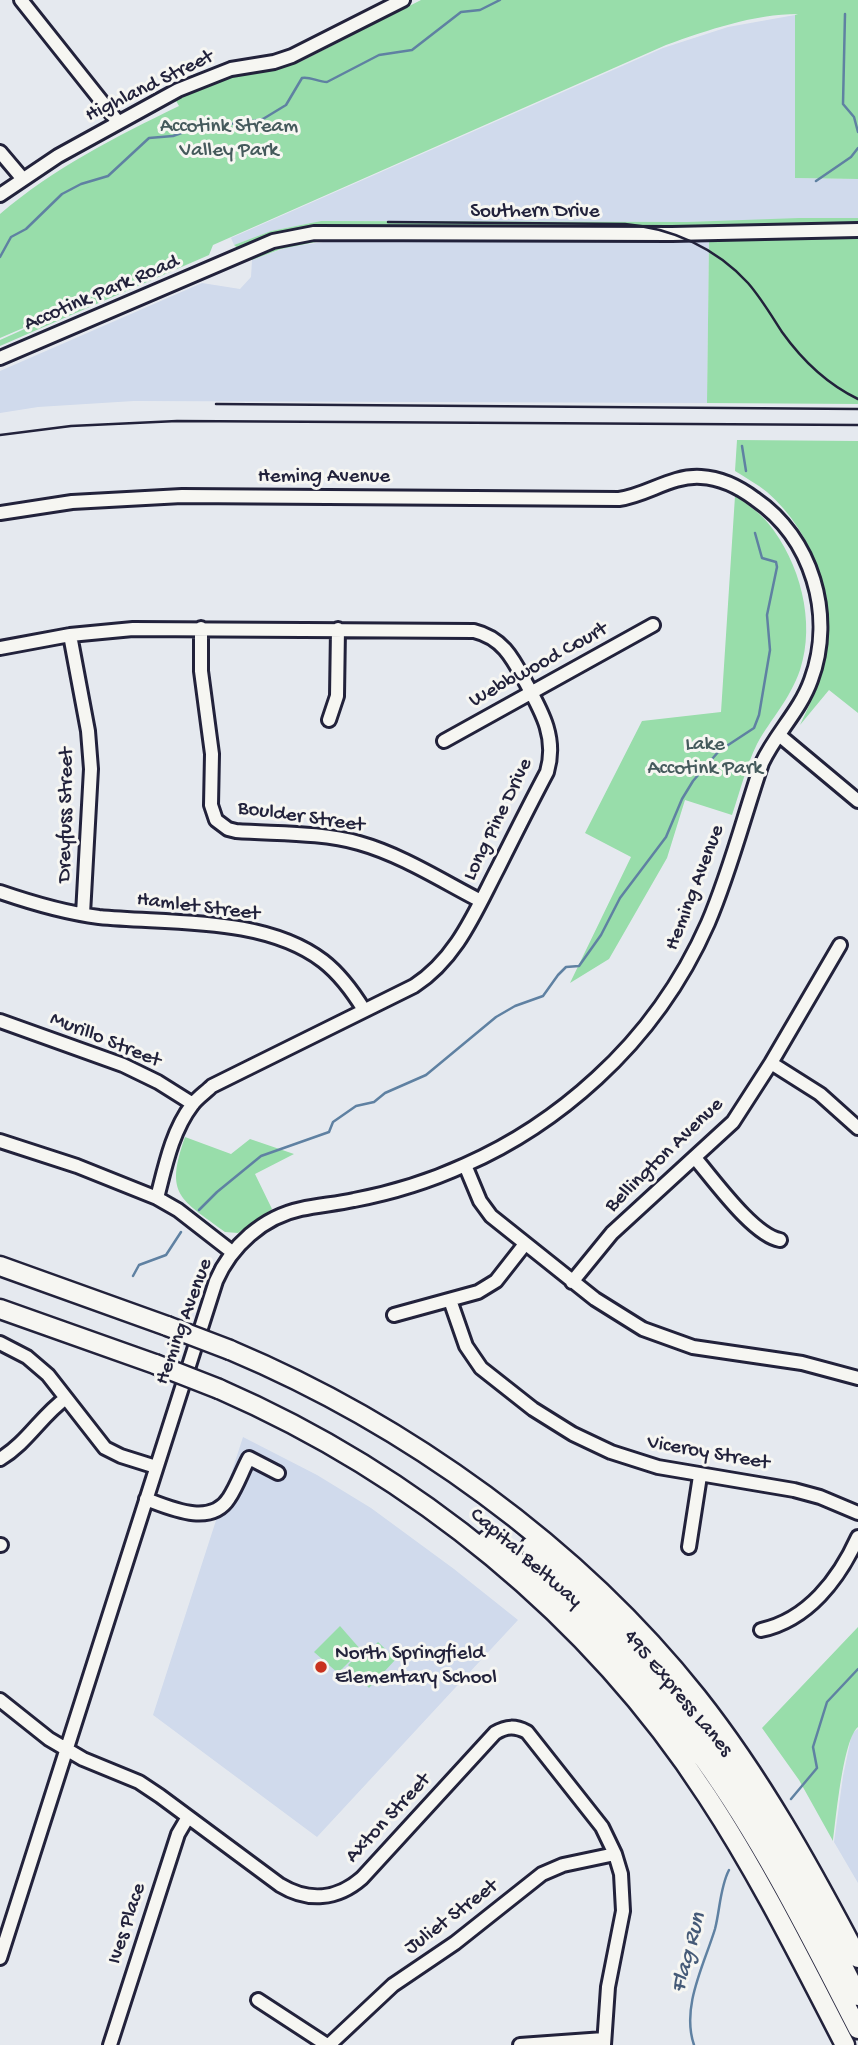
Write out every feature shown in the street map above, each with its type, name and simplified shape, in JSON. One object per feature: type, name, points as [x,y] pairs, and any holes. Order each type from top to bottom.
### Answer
[{"type":"highway","name":"Capital Beltway","points":[[0,1266],[230,1350],[341,1403],[431,1459],[498,1506],[559,1555],[617,1608],[669,1663],[723,1732],[774,1806],[804,1856],[858,1958]]},
{"type":"highway","name":"Capital Beltway","points":[[0,1309],[219,1389],[289,1422],[371,1469],[461,1532],[529,1589],[573,1631],[643,1709],[705,1793],[753,1869],[845,2045]]},
{"type":"highway","name":"495 Express Lanes","points":[[431,1459],[549,1563],[647,1662],[679,1700],[743,1787],[765,1823],[800,1883],[858,1996]]},
{"type":"highway","name":"495 Express Lanes","points":[[371,1469],[478,1534],[517,1562],[581,1619],[671,1716],[709,1766],[762,1848],[858,2029]]},
{"type":"street","points":[[21,0],[118,122]]},
{"type":"street","name":"Highland Street","points":[[0,195],[22,178],[118,122],[208,76],[292,56],[403,0]]},
{"type":"street","points":[[0,152],[22,178]]},
{"type":"street","name":"Southern Drive","points":[[219,266],[274,241],[314,233],[858,230]]},
{"type":"street","name":"Accotink Park Road","points":[[0,358],[219,266]]},
{"type":"street","name":"Heming Avenue","points":[[0,513],[72,502],[170,496],[619,499],[640,494],[676,479],[716,479],[750,495],[781,522],[799,546],[814,582],[821,621],[815,666],[802,702],[762,763],[708,923],[685,968],[658,1011],[615,1061],[570,1101],[519,1136],[465,1165],[390,1191],[282,1215],[257,1228],[232,1252],[216,1281],[0,1958]]},
{"type":"street","name":"Webbwood Court","points":[[444,741],[653,625]]},
{"type":"street","name":"Boulder Street","points":[[201,628],[204,699],[212,754],[211,805],[212,812],[222,825],[236,831],[331,838],[361,844],[389,854],[481,901]]},
{"type":"street","name":"Long Pine Drive","points":[[0,648],[70,635],[133,629],[467,630],[496,639],[506,649],[548,727],[551,746],[549,763],[459,942],[436,970],[414,986],[223,1079],[192,1104],[171,1150],[157,1198]]},
{"type":"street","points":[[329,720],[337,696],[338,629]]},
{"type":"street","name":"Dreyfuss Street","points":[[70,635],[88,731],[91,769],[83,914]]},
{"type":"street","points":[[779,735],[858,801]]},
{"type":"street","name":"Hamlet Street","points":[[0,892],[83,914],[221,926],[286,941],[310,952],[331,967],[352,989],[364,1010]]},
{"type":"street","name":"Bellington Avenue","points":[[572,1282],[612,1233],[733,1122],[840,946]]},
{"type":"street","name":"Murillo Street","points":[[0,1021],[123,1065],[158,1082],[192,1104]]},
{"type":"street","points":[[771,1063],[820,1094],[858,1128]]},
{"type":"street","points":[[0,1141],[77,1166],[157,1198],[187,1217],[232,1252]]},
{"type":"street","points":[[695,1158],[755,1227],[770,1238],[780,1240]]},
{"type":"street","points":[[465,1165],[486,1210],[572,1282],[621,1317],[669,1339],[714,1351],[802,1363],[858,1378]]},
{"type":"street","points":[[394,1315],[478,1292],[500,1276],[525,1244]]},
{"type":"street","name":"Viceroy Street","points":[[450,1300],[460,1334],[474,1359],[490,1376],[533,1409],[573,1434],[611,1452],[658,1467],[794,1490],[820,1497],[858,1513]]},
{"type":"street","points":[[0,1343],[36,1363],[48,1375],[105,1448],[156,1467]]},
{"type":"street","points":[[0,1459],[19,1447],[53,1407],[66,1398]]},
{"type":"street","points":[[146,1499],[185,1513],[207,1513],[227,1501],[249,1458],[278,1473]]},
{"type":"street","points":[[689,1547],[700,1476]]},
{"type":"street","points":[[761,1630],[785,1623],[822,1594],[841,1571],[858,1537]]},
{"type":"street","name":"Axton Street","points":[[0,1700],[42,1734],[67,1749],[139,1782],[287,1889],[311,1897],[328,1896],[347,1889],[362,1878],[495,1733],[503,1728],[514,1727],[530,1735],[602,1827],[621,1874],[623,1910],[608,1987],[604,2042]]},
{"type":"street","name":"Ives Place","points":[[110,2045],[178,1834],[188,1816]]},
{"type":"street","name":"Juliet Street","points":[[328,2045],[393,1985],[454,1944],[542,1874],[556,1867],[615,1854]]},
{"type":"street","points":[[258,2000],[328,2045]]},
{"type":"street","points":[[520,2045],[604,2042]]},
{"type":"shaded area","points":[[795,15],[795,178],[858,179],[858,218],[687,222],[321,221],[271,231],[234,245],[231,238],[663,48],[728,27]]},
{"type":"shaded area","points":[[709,240],[707,403],[134,401],[38,407],[0,413],[0,371],[202,283],[240,289],[251,277],[252,260],[288,247],[331,241]]},
{"type":"shaded area","name":"North Springfield Elementary School","points":[[243,1437],[317,1475],[371,1508],[518,1620],[317,1837],[153,1715]]},
{"type":"shaded area","points":[[858,1729],[858,1883],[834,1842],[852,1733]]},
{"type":"green space","name":"Accotink Stream Valley Park","points":[[421,0],[858,0],[858,179],[795,178],[795,15],[798,14],[748,20],[666,45],[213,245],[209,255],[0,346],[0,340],[100,295],[0,338],[0,214],[63,168],[179,106],[175,99],[195,88],[227,77],[300,62]]},
{"type":"green space","points":[[858,218],[858,404],[707,403],[709,240],[321,241],[281,249],[252,260],[234,245],[271,231],[321,221],[687,222]]},
{"type":"green space","name":"Lake Accotink Park","points":[[737,440],[858,441],[858,713],[829,690],[800,725],[818,685],[825,660],[828,637],[824,591],[809,547],[783,508],[767,492],[735,471]]},
{"type":"green space","name":"Lake Accotink Park","points":[[735,496],[768,523],[789,556],[796,574],[802,593],[806,632],[805,652],[800,670],[786,700],[757,744],[732,815],[685,800],[667,858],[609,959],[570,983],[631,857],[585,833],[642,721],[721,712]]},
{"type":"green space","points":[[185,1137],[231,1154],[250,1139],[294,1154],[255,1174],[272,1209],[238,1233],[225,1232],[197,1212],[187,1203],[177,1184],[176,1172]]},
{"type":"green space","points":[[340,1626],[361,1650],[338,1673],[314,1652]]},
{"type":"green space","points":[[858,1627],[858,1727],[853,1734],[844,1763],[833,1841],[799,1780],[762,1728]]},
{"type":"green space","points":[[378,1642],[396,1659],[369,1688],[348,1665],[365,1648],[369,1651]]},
{"type":"waterway","points":[[0,257],[11,237],[26,229],[62,194],[81,184],[108,176],[149,138],[173,136],[204,125],[263,119],[286,105],[302,78],[327,82],[379,55],[412,50],[461,12],[480,10],[500,0]]},
{"type":"waterway","points":[[845,14],[843,104],[854,117],[858,132]]},
{"type":"waterway","points":[[816,181],[851,157],[858,148]]},
{"type":"waterway","points":[[742,446],[746,471]]},
{"type":"waterway","points":[[199,1210],[261,1156],[329,1132],[333,1122],[356,1106],[374,1102],[385,1093],[426,1075],[496,1017],[515,1006],[543,996],[566,967],[579,966],[601,935],[620,898],[666,837],[693,781],[719,751],[754,728],[759,715],[770,650],[767,615],[777,567],[776,562],[762,558],[755,533]]},
{"type":"waterway","points":[[133,1276],[139,1265],[166,1255],[181,1232]]},
{"type":"waterway","name":"Flag Run","points":[[791,1799],[817,1768],[813,1747],[827,1702],[858,1669]]},
{"type":"waterway","name":"Flag Run","points":[[694,2045],[690,2016],[692,2001],[715,1929],[729,1870]]},
{"type":"railway","points":[[388,222],[625,224],[676,235],[707,250],[735,271],[753,289],[782,332],[807,362],[826,379],[858,399]]},
{"type":"railway","points":[[216,404],[858,409]]},
{"type":"railway","points":[[0,435],[71,426],[177,421],[858,425]]},
{"type":"place","name":"North Springfield Elementary School","points":[[321,1667]]}]
